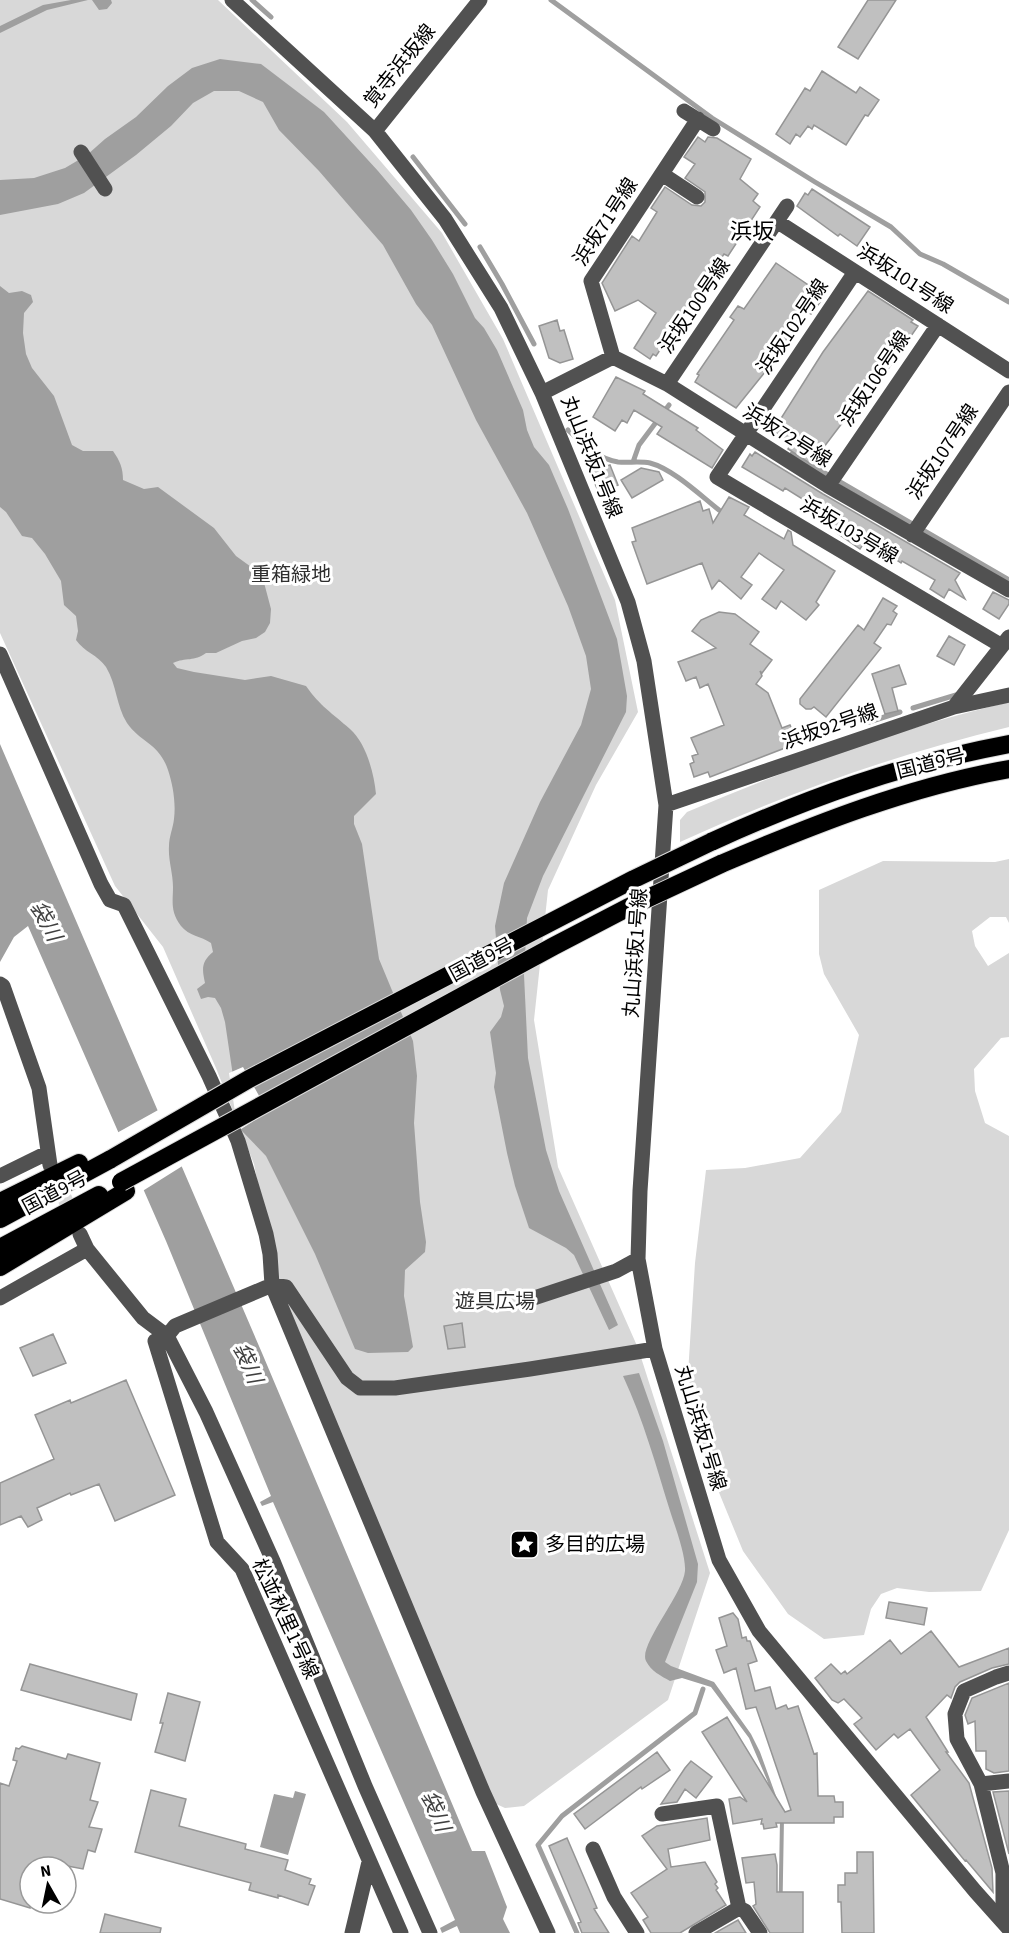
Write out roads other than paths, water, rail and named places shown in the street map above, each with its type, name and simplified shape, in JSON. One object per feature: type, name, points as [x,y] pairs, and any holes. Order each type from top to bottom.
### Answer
[{"type":"highway","points":[[956,754],[1009,738]]},
{"type":"highway","name":"国道9号","points":[[0,1219],[108,1154],[249,1079],[634,879],[711,842],[843,787],[956,754],[1009,744]]},
{"type":"highway","name":"国道9号","points":[[0,1248],[124,1187],[263,1104],[617,913],[721,864],[840,815],[891,798],[1009,769]]},
{"type":"highway","points":[[963,779],[1009,775]]},
{"type":"highway","points":[[0,1202],[108,1154]]},
{"type":"highway","points":[[0,1267],[124,1187]]},
{"type":"street","name":"丸山浜坂1号線","points":[[232,0],[375,130],[445,219],[501,308],[542,393],[628,602],[644,661],[666,805],[640,1191],[638,1259],[655,1349],[719,1560],[759,1631],[975,1891],[1006,1925]]},
{"type":"street","name":"覚寺浜坂線","points":[[375,130],[480,0]]},
{"type":"street","points":[[684,111],[713,129]]},
{"type":"street","name":"浜坂71号線","points":[[613,357],[591,281],[698,119]]},
{"type":"street","points":[[81,152],[105,189]]},
{"type":"street","points":[[662,174],[697,197]]},
{"type":"street","name":"浜坂100号線","points":[[667,384],[787,206]]},
{"type":"street","name":"浜坂101号線","points":[[778,222],[1009,371]]},
{"type":"street","name":"浜坂102号線","points":[[746,435],[855,272]]},
{"type":"street","name":"浜坂106号線","points":[[828,486],[938,325]]},
{"type":"street","points":[[542,393],[613,357]]},
{"type":"street","name":"浜坂72号線","points":[[613,357],[667,384],[828,486],[1009,590]]},
{"type":"street","name":"浜坂107号線","points":[[912,535],[1009,392]]},
{"type":"street","name":"浜坂103号線","points":[[746,435],[717,477],[1006,641]]},
{"type":"street","points":[[954,707],[1006,641]]},
{"type":"street","points":[[0,654],[101,884],[110,900],[124,905],[209,1076],[236,1136],[266,1234],[270,1254],[267,1286],[483,1792],[548,1933]]},
{"type":"street","name":"浜坂92号線","points":[[666,805],[954,707],[1009,695]]},
{"type":"street","points":[[0,984],[3,986],[39,1088],[48,1159],[0,1176]]},
{"type":"street","points":[[80,1234],[87,1249],[143,1318],[171,1331],[273,1562],[365,1786],[430,1933]]},
{"type":"street","points":[[0,1298],[87,1249]]},
{"type":"street","points":[[534,1298],[616,1270],[638,1259]]},
{"type":"street","points":[[171,1331],[267,1286],[286,1287],[347,1378],[360,1388],[394,1388],[655,1349]]},
{"type":"street","name":"松並秋里1号線","points":[[171,1331],[155,1341],[217,1542],[242,1569],[401,1933]]},
{"type":"street","points":[[1006,1925],[1005,1868],[981,1784],[957,1738],[955,1714],[964,1691],[1009,1673]]},
{"type":"street","points":[[981,1784],[1009,1781]]},
{"type":"street","points":[[662,1814],[717,1806],[739,1908]]},
{"type":"street","points":[[593,1849],[614,1897],[637,1933]]},
{"type":"street","points":[[352,1933],[369,1862]]},
{"type":"street","points":[[696,1933],[739,1908]]},
{"type":"street","points":[[739,1908],[745,1911],[760,1933]]},
{"type":"water","points":[[71,0],[88,0],[47,10],[0,33],[0,26],[43,5]]},
{"type":"water","points":[[92,0],[111,0],[112,3],[107,9],[99,10]]},
{"type":"water","points":[[220,59],[261,64],[324,112],[411,210],[432,240],[453,274],[475,318],[497,350],[523,410],[527,430],[534,447],[549,465],[568,509],[617,639],[627,696],[626,712],[543,876],[527,918],[524,975],[528,1058],[546,1150],[559,1191],[618,1325],[609,1330],[574,1255],[566,1248],[529,1228],[507,1153],[494,1087],[496,1073],[490,1032],[501,1017],[504,1006],[500,990],[495,926],[504,883],[540,802],[581,725],[591,689],[586,656],[568,606],[527,513],[476,420],[432,325],[416,304],[383,245],[319,171],[279,130],[263,102],[239,91],[214,91],[193,103],[171,126],[136,155],[84,193],[58,204],[0,215],[0,180],[34,178],[65,168],[87,155],[136,117],[168,86],[192,68]]},
{"type":"water","points":[[0,286],[9,293],[22,291],[31,295],[33,302],[24,313],[23,333],[26,354],[32,368],[54,396],[72,445],[83,451],[113,451],[121,465],[123,480],[144,489],[158,487],[214,528],[236,556],[262,575],[271,609],[270,623],[265,632],[256,638],[242,641],[216,653],[206,653],[198,658],[173,663],[177,668],[194,672],[245,680],[271,676],[306,686],[321,704],[356,735],[368,759],[376,794],[354,816],[354,824],[362,844],[379,959],[413,1041],[417,1076],[414,1123],[420,1202],[426,1242],[425,1252],[405,1270],[404,1296],[413,1347],[408,1352],[368,1353],[355,1349],[315,1254],[266,1156],[241,1130],[221,1008],[215,998],[201,999],[197,989],[205,983],[203,966],[213,952],[211,943],[184,929],[177,921],[174,911],[169,851],[175,807],[168,770],[160,754],[127,723],[106,667],[76,640],[78,631],[76,616],[64,605],[61,581],[45,554],[32,538],[22,536],[0,507]]},
{"type":"water","name":"袋川","points":[[0,744],[262,1353],[472,1851],[485,1851],[507,1907],[503,1919],[510,1933],[460,1933],[457,1926],[442,1933],[440,1928],[455,1920],[273,1502],[262,1506],[260,1502],[271,1496],[166,1241],[28,926],[14,937],[0,962]]},
{"type":"water","points":[[639,1373],[663,1441],[698,1564],[697,1582],[665,1662],[714,1682],[751,1734],[760,1752],[784,1818],[782,1933],[778,1933],[780,1819],[749,1738],[711,1687],[682,1678],[670,1681],[653,1670],[646,1661],[645,1654],[648,1644],[677,1593],[685,1565],[649,1444],[623,1376]]},
{"type":"water","points":[[295,1791],[306,1794],[288,1855],[260,1847],[274,1794],[293,1798]]},
{"type":"waterway","points":[[252,0],[271,17]]},
{"type":"waterway","points":[[551,0],[712,118],[891,227],[920,254],[943,264],[1009,302]]},
{"type":"waterway","points":[[413,157],[465,224]]},
{"type":"waterway","points":[[480,247],[534,344]]},
{"type":"waterway","points":[[633,462],[639,445],[669,405]]},
{"type":"waterway","points":[[568,430],[603,458],[618,462],[642,462],[659,466],[719,510]]},
{"type":"waterway","points":[[792,454],[1009,580]]},
{"type":"waterway","points":[[913,708],[956,695]]},
{"type":"waterway","points":[[869,722],[900,712]]},
{"type":"waterway","points":[[577,1933],[538,1845],[562,1816],[695,1713],[703,1689]]},
{"type":"tunnel","points":[[55,1176],[74,1220]]},
{"type":"place","name":"多目的広場","points":[[524,1545]]},
{"type":"district","name":"浜坂","points":[[752,232]]},
{"type":"park label","name":"重箱緑地","points":[[291,575]]},
{"type":"park label","name":"遊具広場","points":[[495,1302]]}]
